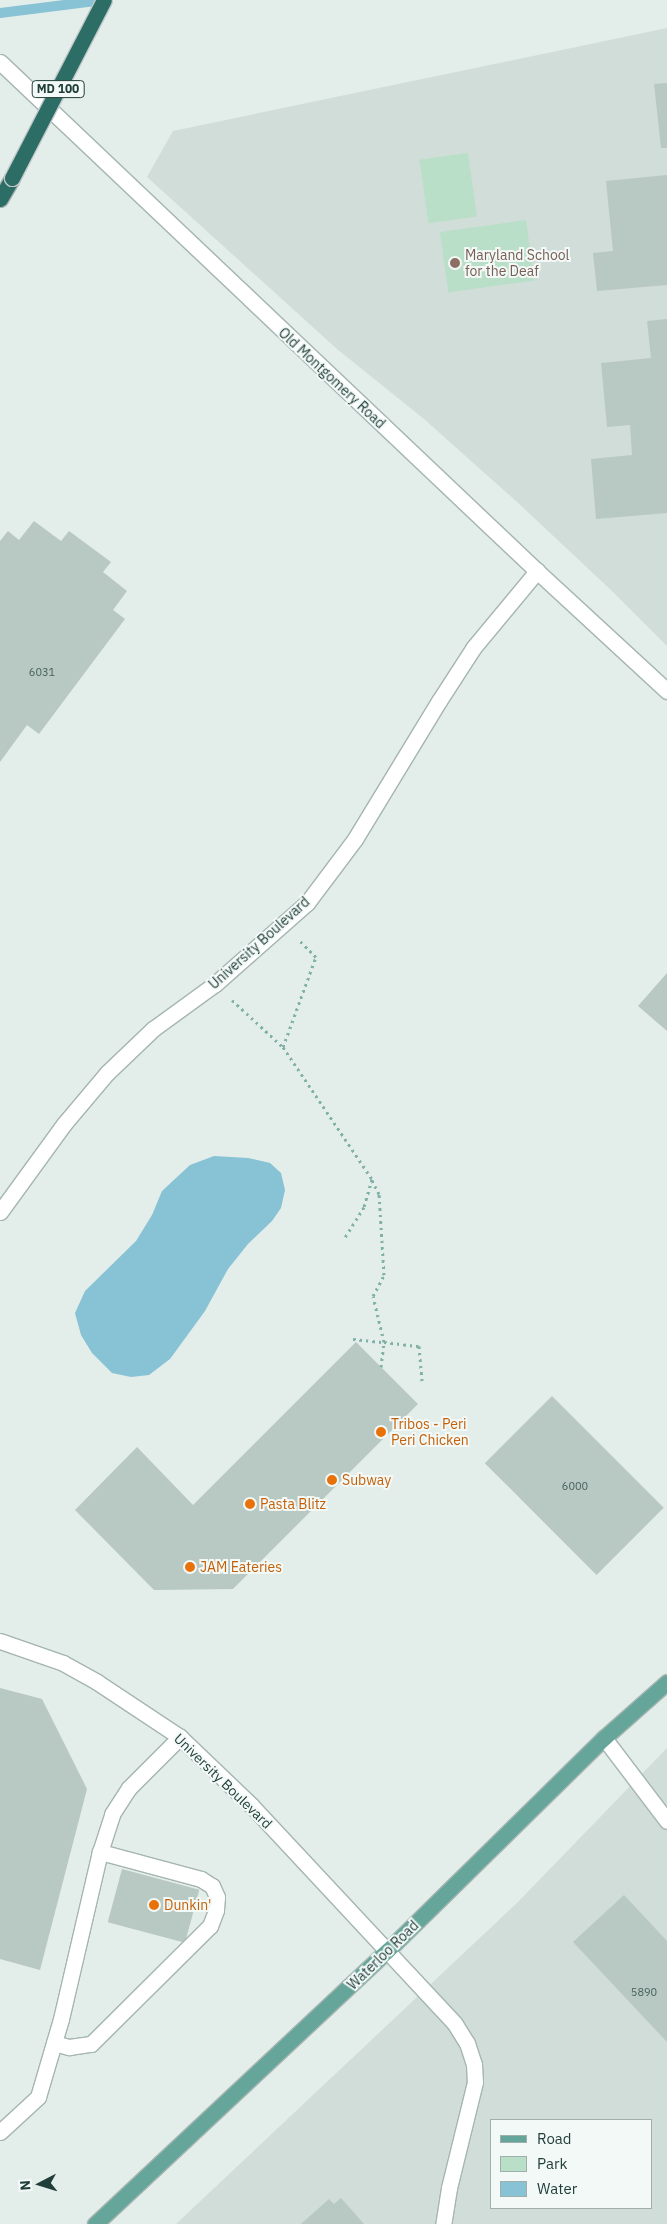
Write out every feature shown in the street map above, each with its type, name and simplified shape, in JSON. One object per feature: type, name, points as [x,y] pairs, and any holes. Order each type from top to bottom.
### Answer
[{"type":"highway","name":"MD 100","points":[[0,199],[104,0]]},
{"type":"main road","name":"Waterloo Road","points":[[95,2224],[387,1951],[604,1738],[667,1682]]},
{"type":"street","name":"Old Montgomery Road","points":[[0,62],[537,572],[667,690]]},
{"type":"street","name":"University Boulevard","points":[[0,1212],[58,1131],[107,1072],[153,1029],[215,984],[307,903],[354,839],[438,701],[474,647],[537,572]]},
{"type":"street","name":"University Boulevard","points":[[0,1641],[54,1660],[80,1673],[180,1737],[251,1805],[455,2024],[467,2043],[474,2064],[475,2082],[449,2188],[443,2224]]},
{"type":"street","points":[[0,2132],[38,2097],[54,2043],[100,1852],[112,1814],[129,1788],[180,1737]]},
{"type":"street","points":[[604,1738],[667,1821]]},
{"type":"street","points":[[54,2043],[69,2047],[91,2044],[210,1926],[216,1910],[217,1897],[212,1886],[202,1878],[100,1852]]},
{"type":"path","points":[[283,1047],[316,957],[284,924]]},
{"type":"path","points":[[215,984],[283,1047],[372,1179],[379,1194],[384,1275],[373,1296],[384,1342],[381,1367]]},
{"type":"path","points":[[344,1238],[364,1207],[372,1179]]},
{"type":"path","points":[[353,1339],[420,1346],[422,1384]]},
{"type":"shaded area","name":"Maryland School for the Deaf","points":[[667,28],[667,646],[612,591],[516,501],[424,419],[337,349],[147,177],[173,131]]},
{"type":"shaded area","points":[[667,1748],[667,2224],[176,2224],[517,1903]]},
{"type":"green space","points":[[468,153],[477,216],[428,223],[419,160]]},
{"type":"green space","points":[[526,220],[534,280],[448,293],[440,232]]},
{"type":"water","points":[[214,1156],[248,1158],[270,1163],[281,1173],[285,1190],[281,1208],[272,1221],[248,1244],[228,1269],[205,1311],[170,1359],[149,1375],[131,1377],[112,1373],[92,1353],[81,1335],[75,1313],[85,1291],[136,1241],[152,1215],[162,1191],[190,1165]]},
{"type":"building","points":[[667,83],[667,148],[661,148],[654,84]]},
{"type":"building","points":[[667,175],[667,285],[597,291],[593,253],[613,251],[606,181]]},
{"type":"building","points":[[667,319],[667,513],[596,519],[591,459],[632,455],[630,425],[607,427],[601,363],[651,358],[647,321]]},
{"type":"building","points":[[34,521],[61,541],[69,531],[111,562],[103,572],[127,591],[113,610],[125,619],[39,734],[27,725],[0,762],[0,541],[8,531],[19,540]]},
{"type":"building","points":[[667,973],[667,1031],[638,1006]]},
{"type":"building","points":[[356,1342],[418,1404],[233,1589],[154,1590],[75,1510],[137,1447],[193,1505]]},
{"type":"building","points":[[552,1396],[664,1508],[597,1575],[485,1463]]},
{"type":"building","points":[[0,1688],[42,1699],[87,1789],[40,1970],[0,1959]]},
{"type":"building","name":"Dunkin'","points":[[122,1869],[199,1890],[185,1943],[108,1922]]},
{"type":"building","points":[[624,1895],[667,1941],[667,2042],[573,1942]]},
{"type":"building","points":[[341,2198],[364,2224],[301,2224],[329,2199],[334,2204]]},
{"type":"waterway","points":[[0,13],[105,0]]},
{"type":"place","name":"Maryland School for the Deaf","points":[[455,263]]},
{"type":"place","name":"Tribos - Peri Peri Chicken","points":[[381,1432]]},
{"type":"place","name":"Subway","points":[[332,1480]]},
{"type":"place","name":"Pasta Blitz","points":[[250,1504]]},
{"type":"place","name":"JAM Eateries","points":[[190,1567]]},
{"type":"place","name":"Dunkin'","points":[[154,1905]]}]
